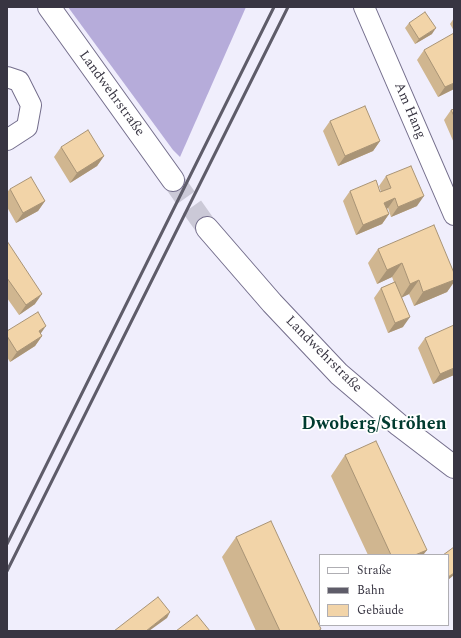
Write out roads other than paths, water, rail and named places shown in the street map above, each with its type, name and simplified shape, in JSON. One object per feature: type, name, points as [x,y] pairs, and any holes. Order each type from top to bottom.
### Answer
[{"type":"street","name":"Landwehrstraße","points":[[48,7],[173,180]]},
{"type":"street","name":"Am Hang","points":[[364,7],[454,215]]},
{"type":"street","points":[[7,77],[20,81],[31,105],[27,127],[7,140]]},
{"type":"street","name":"Landwehrstraße","points":[[207,228],[272,303],[340,374],[399,425],[454,467]]},
{"type":"tunnel","points":[[173,180],[207,228]]},
{"type":"railway","points":[[7,544],[274,7]]},
{"type":"railway","points":[[7,571],[288,7]]},
{"type":"district","name":"Dwoberg/Ströhen","points":[[374,425]]}]
